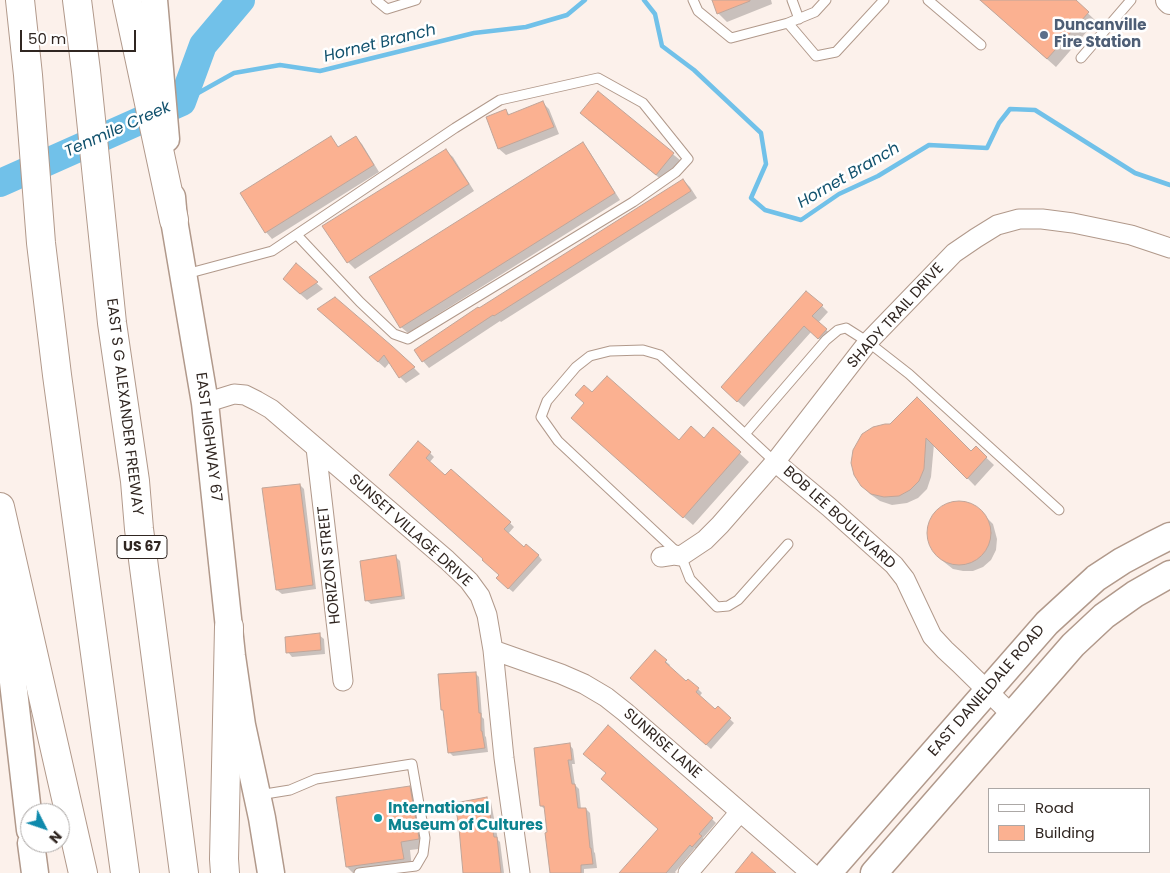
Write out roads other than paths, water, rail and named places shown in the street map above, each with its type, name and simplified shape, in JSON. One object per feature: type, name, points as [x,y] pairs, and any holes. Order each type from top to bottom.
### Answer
[{"type":"highway","points":[[20,0],[28,74],[41,243],[57,376],[125,873]]},
{"type":"highway","name":"EAST S G ALEXANDER FREEWAY","points":[[77,0],[112,323],[135,481],[139,529],[184,873]]},
{"type":"highway","points":[[136,0],[174,220]]},
{"type":"highway","points":[[0,507],[83,873]]},
{"type":"highway","points":[[226,873],[224,859],[229,627]]},
{"type":"main road","name":"EAST HIGHWAY 67","points":[[174,220],[205,403],[229,627],[242,725],[272,873]]},
{"type":"main road","name":"EAST DANIELDALE ROAD","points":[[828,873],[1047,623],[1096,578],[1122,561],[1170,536]]},
{"type":"main road","points":[[0,569],[4,645],[26,803]]},
{"type":"main road","points":[[874,873],[1073,645],[1104,616],[1135,594],[1170,574]]},
{"type":"main road","points":[[33,853],[35,873]]},
{"type":"street","name":"SHADY TRAIL DRIVE","points":[[681,556],[705,540],[720,525],[775,462],[868,342],[954,253],[976,238],[997,225],[1019,219],[1050,220],[1073,223],[1131,236],[1170,248]]},
{"type":"street","name":"SUNSET VILLAGE DRIVE","points":[[205,403],[234,394],[246,396],[271,409],[447,560],[469,581],[480,596],[487,615],[493,650],[504,758],[520,873]]},
{"type":"street","name":"HORIZON STREET","points":[[316,448],[343,681]]},
{"type":"street","name":"BOB LEE BOULEVARD","points":[[775,462],[894,565],[905,579],[932,636],[944,650],[1012,715]]},
{"type":"street","points":[[661,557],[681,556]]},
{"type":"street","name":"SUNRISE LANE","points":[[493,650],[561,674],[584,684],[606,697],[811,873]]},
{"type":"street","points":[[688,873],[740,812]]},
{"type":"lane","points":[[376,0],[386,9],[416,0]]},
{"type":"lane","points":[[693,0],[698,11],[731,38],[799,19],[815,12],[826,0]]},
{"type":"lane","points":[[792,0],[799,19]]},
{"type":"lane","points":[[788,23],[816,56],[836,52],[884,0]]},
{"type":"lane","points":[[928,0],[981,45]]},
{"type":"lane","points":[[1081,58],[1131,0]]},
{"type":"lane","points":[[183,275],[272,251],[297,234],[447,134],[500,100],[598,78],[643,102],[688,159],[676,172],[633,202],[408,339],[394,334],[367,309],[297,234]]},
{"type":"lane","points":[[745,434],[826,340],[838,330],[846,328],[868,342],[916,381],[1059,510]]},
{"type":"lane","points":[[775,462],[660,355],[643,350],[610,351],[590,356],[576,367],[547,401],[541,417],[558,440],[681,556],[690,579],[717,607],[728,606],[738,600],[788,544]]},
{"type":"lane","points":[[257,796],[290,790],[316,778],[412,764],[425,838],[423,854],[416,866],[359,873]]},
{"type":"waterway","name":"Tenmile Creek","points":[[0,183],[182,102],[203,45],[241,0]]},
{"type":"waterway","name":"Hornet Branch","points":[[182,102],[234,73],[280,65],[320,71],[474,33],[526,27],[567,15],[585,0]]},
{"type":"waterway","name":"Hornet Branch","points":[[644,0],[655,14],[662,46],[694,70],[761,133],[766,164],[751,198],[765,210],[801,220],[839,194],[878,176],[929,145],[987,148],[999,123],[1010,109],[1035,110],[1135,173],[1170,185]]},
{"type":"place","name":"Duncanville Fire Station","points":[[1044,35]]},
{"type":"place","name":"International Museum of Cultures","points":[[378,818]]}]
